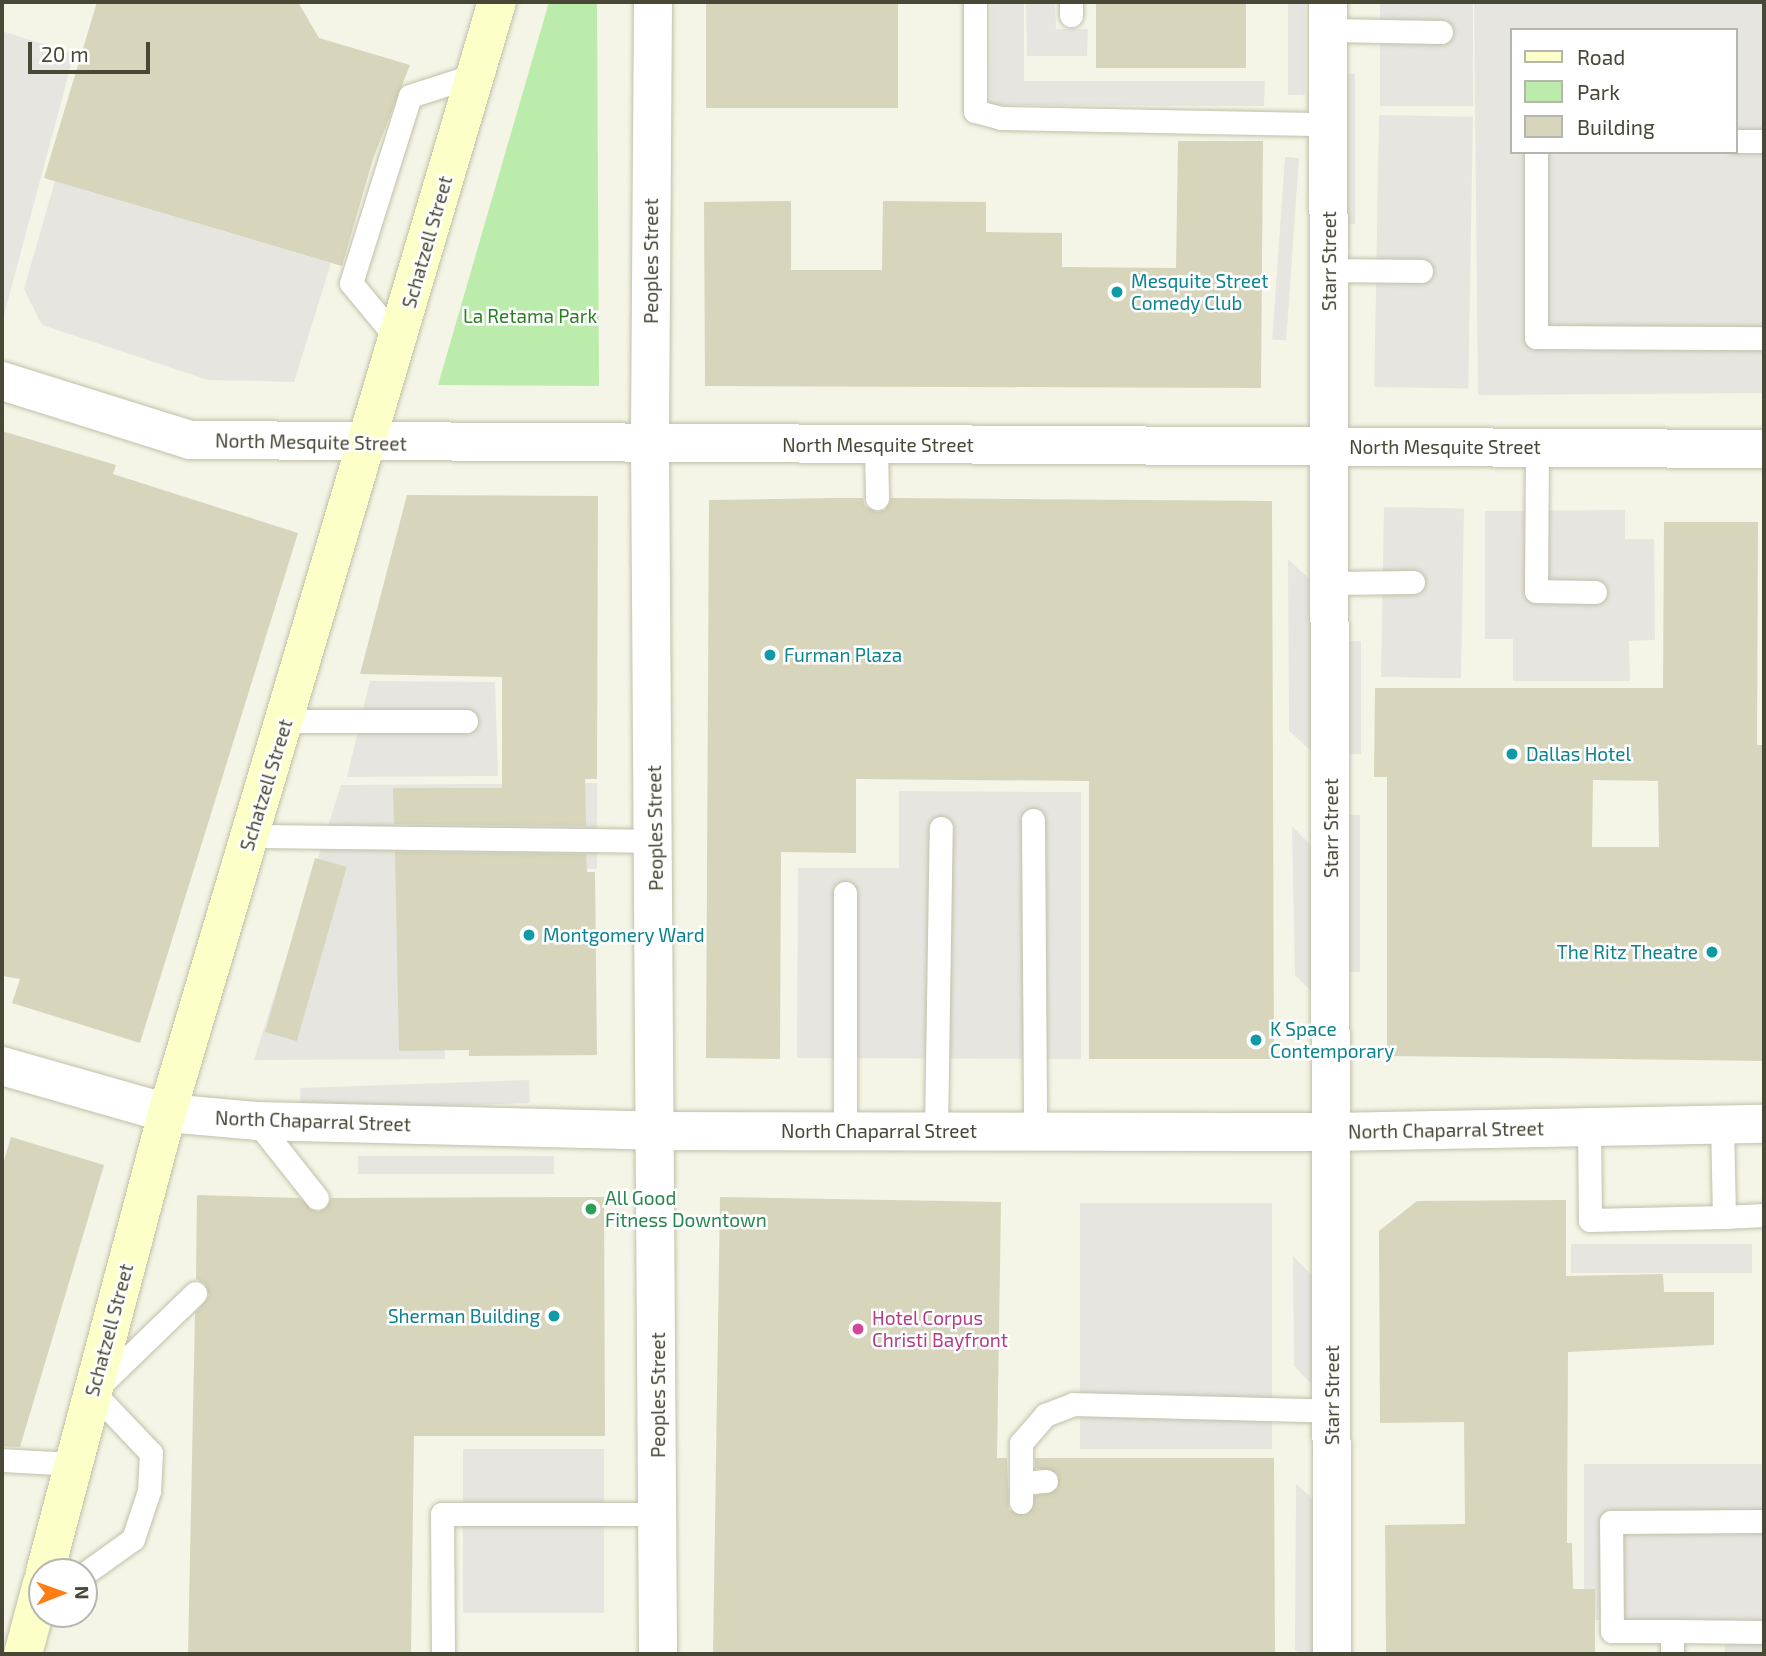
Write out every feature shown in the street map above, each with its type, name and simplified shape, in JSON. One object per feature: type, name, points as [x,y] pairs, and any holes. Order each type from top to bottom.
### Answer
[{"type":"main road","name":"Schatzell Street","points":[[49,1558],[167,1113],[369,443],[496,2]]},
{"type":"main road","points":[[23,1654],[31,1628]]},
{"type":"street","name":"Peoples Street","points":[[653,2],[650,444],[658,1131],[658,1654]]},
{"type":"street","name":"Starr Street","points":[[1328,16],[1332,1654]]},
{"type":"street","name":"North Mesquite Street","points":[[2,381],[190,440],[1764,449]]},
{"type":"street","name":"North Chaparral Street","points":[[2,1066],[167,1113],[256,1121],[658,1131],[1332,1132],[1764,1124]]},
{"type":"lane","points":[[975,2],[975,111],[1001,118],[1328,124]]},
{"type":"lane","points":[[1328,16],[1441,32]]},
{"type":"lane","points":[[399,341],[351,283],[410,96],[475,75]]},
{"type":"lane","points":[[1738,141],[1764,141]]},
{"type":"lane","points":[[1536,154],[1536,337],[1764,338]]},
{"type":"lane","points":[[1329,270],[1421,271]]},
{"type":"lane","points":[[876,445],[877,498]]},
{"type":"lane","points":[[1537,448],[1536,591],[1595,592]]},
{"type":"lane","points":[[1330,583],[1413,582]]},
{"type":"lane","points":[[285,721],[466,720]]},
{"type":"lane","points":[[1033,820],[1034,1131]]},
{"type":"lane","points":[[936,1131],[941,828]]},
{"type":"lane","points":[[250,836],[655,841]]},
{"type":"lane","points":[[845,893],[845,1131]]},
{"type":"lane","points":[[256,1121],[317,1198]]},
{"type":"lane","points":[[1722,1125],[1724,1217]]},
{"type":"lane","points":[[1589,1127],[1590,1220],[1764,1215]]},
{"type":"lane","points":[[98,1564],[133,1539],[149,1491],[151,1453],[93,1392],[195,1293]]},
{"type":"lane","points":[[1046,1481],[1021,1493],[1021,1443],[1045,1415],[1073,1404],[1332,1411]]},
{"type":"lane","points":[[2,1460],[74,1464]]},
{"type":"lane","points":[[443,1654],[442,1514],[657,1514]]},
{"type":"lane","points":[[1764,1521],[1611,1522],[1612,1631],[1764,1632]]},
{"type":"lane","points":[[1672,1631],[1672,1654]]},
{"type":"green space","name":"La Retama Park","points":[[549,2],[597,2],[599,386],[438,385]]},
{"type":"shaded area","points":[[991,2],[1024,2],[1024,81],[1265,81],[1264,106],[990,105]]},
{"type":"shaded area","points":[[1026,2],[1055,2],[1056,29],[1088,29],[1087,56],[1027,56]]},
{"type":"shaded area","points":[[1288,2],[1305,2],[1305,95],[1288,95]]},
{"type":"shaded area","points":[[1380,2],[1473,2],[1473,106],[1380,106]]},
{"type":"shaded area","points":[[1474,2],[1764,2],[1764,393],[1478,395]]},
{"type":"shaded area","points":[[2,31],[74,54],[4,315],[2,314]]},
{"type":"shaded area","points":[[1344,74],[1355,74],[1355,224],[1344,224]]},
{"type":"shaded area","points":[[1379,115],[1473,117],[1468,389],[1374,387]]},
{"type":"shaded area","points":[[1285,157],[1299,158],[1286,341],[1272,340]]},
{"type":"shaded area","points":[[55,181],[331,263],[294,382],[208,380],[42,325],[24,289]]},
{"type":"shaded area","points":[[1384,507],[1464,508],[1461,678],[1381,677]]},
{"type":"shaded area","points":[[1625,510],[1625,539],[1654,539],[1655,640],[1629,641],[1630,681],[1513,681],[1513,639],[1485,639],[1485,511]]},
{"type":"shaded area","points":[[1288,559],[1318,587],[1320,759],[1289,731]]},
{"type":"shaded area","points":[[1345,641],[1361,641],[1361,754],[1345,754]]},
{"type":"shaded area","points":[[370,681],[495,682],[498,776],[347,777]]},
{"type":"shaded area","points":[[597,783],[597,869],[444,870],[445,1059],[254,1060],[341,785]]},
{"type":"shaded area","points":[[899,791],[1081,792],[1081,1059],[797,1058],[798,868],[899,868]]},
{"type":"shaded area","points":[[1345,815],[1360,815],[1360,972],[1345,972]]},
{"type":"shaded area","points":[[1292,826],[1323,858],[1325,1005],[1295,975]]},
{"type":"shaded area","points":[[529,1080],[530,1103],[301,1111],[300,1088]]},
{"type":"shaded area","points":[[358,1156],[554,1156],[554,1174],[358,1174]]},
{"type":"shaded area","points":[[1080,1203],[1272,1203],[1272,1449],[1080,1449]]},
{"type":"shaded area","points":[[1571,1244],[1752,1244],[1752,1273],[1571,1273]]},
{"type":"shaded area","points":[[1293,1256],[1321,1285],[1323,1396],[1294,1366]]},
{"type":"shaded area","points":[[463,1449],[604,1449],[604,1613],[463,1613]]},
{"type":"shaded area","points":[[1584,1464],[1764,1464],[1764,1654],[1725,1654],[1724,1620],[1584,1620]]},
{"type":"shaded area","points":[[1296,1484],[1324,1509],[1325,1654],[1301,1654],[1295,1650]]},
{"type":"building","points":[[97,2],[298,2],[319,38],[410,65],[373,159],[342,266],[44,178]]},
{"type":"building","points":[[706,2],[898,2],[898,108],[706,108]]},
{"type":"building","points":[[1096,2],[1246,2],[1246,68],[1096,68]]},
{"type":"building","points":[[1178,141],[1263,141],[1261,388],[705,386],[704,202],[791,201],[791,270],[882,270],[883,201],[986,202],[986,232],[1062,233],[1062,267],[1176,268]]},
{"type":"building","points":[[2,431],[116,465],[113,474],[298,533],[140,1043],[12,1003],[20,979],[2,976]]},
{"type":"building","points":[[407,495],[598,496],[597,779],[585,779],[586,826],[394,824],[393,788],[502,788],[502,677],[360,674]]},
{"type":"building","points":[[863,498],[865,506],[877,512],[885,510],[891,498],[1272,501],[1274,1059],[1089,1059],[1089,781],[856,779],[856,853],[781,852],[780,1059],[706,1058],[709,500]]},
{"type":"building","points":[[1664,522],[1758,522],[1757,745],[1764,745],[1764,1061],[1387,1056],[1387,777],[1374,777],[1375,688],[1663,688]],"holes":[[[1593,780],[1658,781],[1659,847],[1592,847]]]},
{"type":"building","points":[[395,852],[586,854],[587,872],[595,872],[597,1055],[469,1056],[469,1050],[399,1051]]},
{"type":"building","points":[[315,858],[347,867],[297,1041],[265,1032]]},
{"type":"building","points":[[11,1137],[104,1165],[20,1447],[2,1446],[2,1167]]},
{"type":"building","points":[[197,1195],[299,1198],[318,1212],[326,1208],[331,1198],[604,1197],[605,1436],[414,1436],[411,1654],[188,1654],[195,1313],[209,1296],[205,1284],[196,1279]]},
{"type":"building","name":"Hotel Corpus Christi Bayfront","points":[[720,1197],[1001,1202],[997,1458],[1007,1458],[1009,1510],[1027,1514],[1035,1496],[1058,1488],[1057,1473],[1035,1468],[1035,1458],[1274,1458],[1275,1654],[713,1654]]},
{"type":"building","points":[[1566,1200],[1566,1276],[1663,1274],[1664,1292],[1714,1292],[1714,1345],[1568,1352],[1567,1543],[1572,1543],[1573,1589],[1595,1589],[1595,1654],[1386,1654],[1385,1525],[1465,1524],[1464,1422],[1380,1423],[1379,1231],[1417,1201]]},
{"type":"place","name":"Mesquite Street Comedy Club","points":[[1117,292]]},
{"type":"place","name":"Furman Plaza","points":[[770,655]]},
{"type":"place","name":"Dallas Hotel","points":[[1512,754]]},
{"type":"place","name":"Montgomery Ward","points":[[529,935]]},
{"type":"place","name":"The Ritz Theatre","points":[[1712,952]]},
{"type":"place","name":"K Space Contemporary","points":[[1256,1040]]},
{"type":"place","name":"All Good Fitness Downtown","points":[[591,1209]]},
{"type":"place","name":"Sherman Building","points":[[554,1316]]},
{"type":"place","name":"Hotel Corpus Christi Bayfront","points":[[858,1329]]}]
